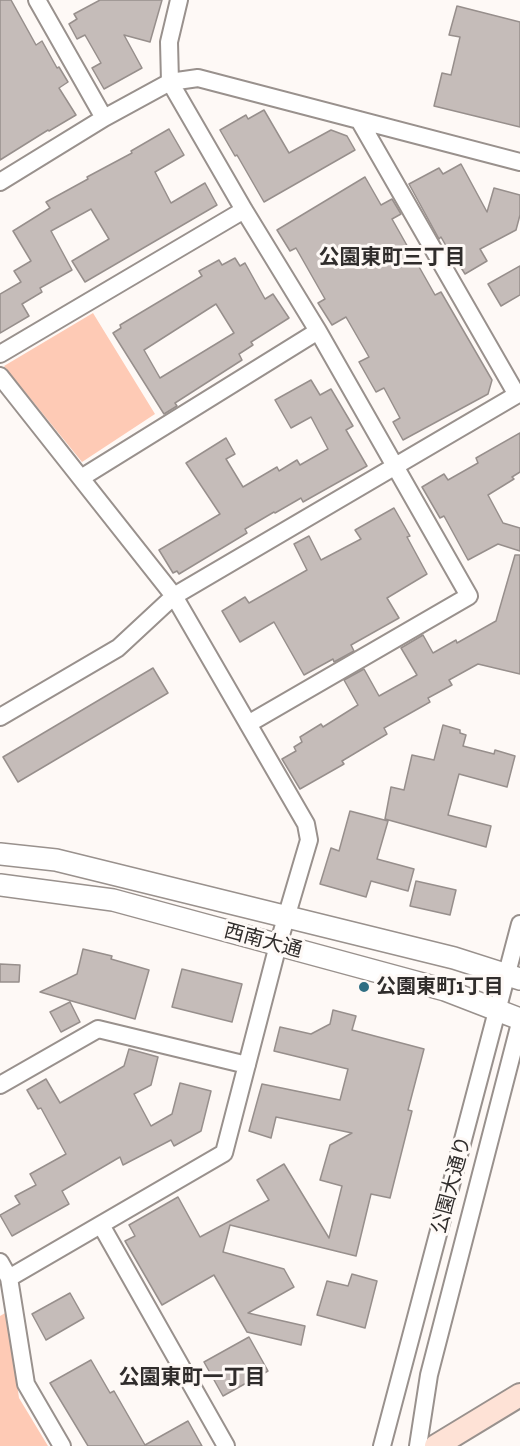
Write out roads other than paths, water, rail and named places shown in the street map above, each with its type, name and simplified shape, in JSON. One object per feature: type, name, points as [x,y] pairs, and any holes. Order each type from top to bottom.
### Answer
[{"type":"main road","points":[[436,1446],[520,1396]]},
{"type":"street","points":[[37,0],[104,118]]},
{"type":"street","points":[[179,0],[169,42],[170,82],[318,331],[469,596],[248,724]]},
{"type":"street","points":[[2,178],[170,82],[198,78],[520,162]]},
{"type":"street","points":[[0,717],[118,648],[174,596],[518,394],[358,120]]},
{"type":"street","points":[[0,354],[244,210]]},
{"type":"street","points":[[81,478],[318,331]]},
{"type":"street","points":[[0,376],[174,596],[306,824],[309,840],[278,945],[224,1153],[9,1278]]},
{"type":"street","name":"西南大通","points":[[0,854],[56,860],[454,958],[513,976]]},
{"type":"street","name":"西南大通","points":[[0,885],[113,900],[445,990],[520,1021]]},
{"type":"street","name":"公園大通り","points":[[382,1446],[496,1010],[513,976],[520,924]]},
{"type":"street","name":"公園大通り","points":[[418,1446],[429,1375],[520,1021]]},
{"type":"street","points":[[0,1085],[98,1029],[247,1065]]},
{"type":"street","points":[[101,1225],[226,1446]]},
{"type":"street","points":[[0,1262],[9,1278],[26,1384],[62,1446]]},
{"type":"place","name":"公園東町1丁目","points":[[364,987]]},
{"type":"district","name":"公園東町三丁目","points":[[392,258]]},
{"type":"district","name":"公園東町一丁目","points":[[192,1378]]}]
